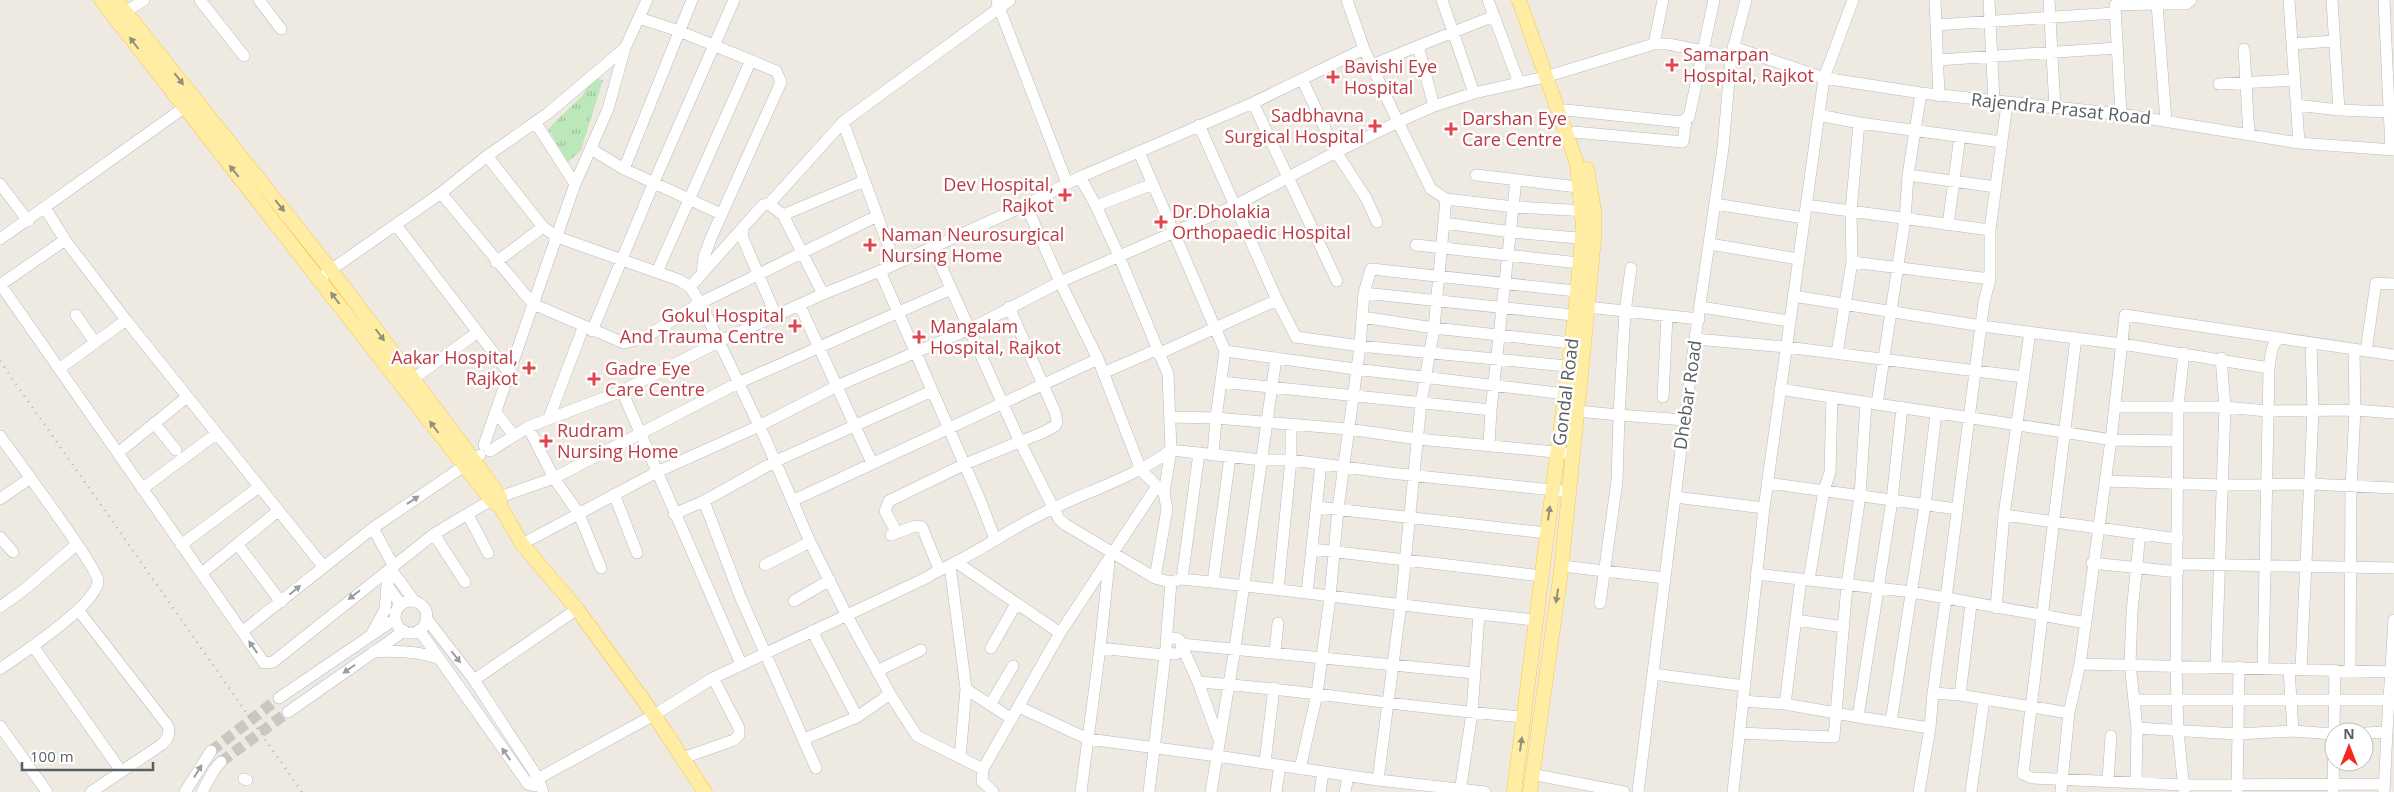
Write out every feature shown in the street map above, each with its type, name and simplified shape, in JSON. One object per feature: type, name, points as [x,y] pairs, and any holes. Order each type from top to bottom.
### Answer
[{"type":"main road","points":[[101,0],[331,270],[408,383]]},
{"type":"main road","points":[[116,0],[189,104],[319,278],[408,383],[478,455],[497,501],[522,544],[577,609],[654,715],[706,792]]},
{"type":"main road","name":"Gondal Road","points":[[1514,792],[1525,717],[1535,620],[1552,491],[1558,453],[1572,394],[1583,313],[1588,239],[1584,156],[1519,0]]},
{"type":"main road","name":"Gondal Road","points":[[1529,0],[1549,75],[1586,188]]},
{"type":"main road","name":"Gondal Road","points":[[1530,792],[1531,774],[1562,566],[1570,492],[1576,411],[1572,394]]},
{"type":"street","points":[[125,12],[144,0]]},
{"type":"street","points":[[200,0],[244,56]]},
{"type":"street","points":[[259,0],[282,29]]},
{"type":"street","points":[[478,455],[496,412],[575,184],[608,109],[625,48],[647,0]]},
{"type":"street","points":[[624,169],[692,0]]},
{"type":"street","points":[[549,418],[588,329],[623,259],[654,182],[734,0]]},
{"type":"street","points":[[690,287],[763,205],[769,204],[843,122],[998,4],[1010,0]]},
{"type":"street","points":[[1347,0],[1364,49],[1431,189],[1446,200],[1514,207],[1588,211]]},
{"type":"street","points":[[1442,0],[1474,93]]},
{"type":"street","points":[[1488,0],[1518,83]]},
{"type":"street","points":[[522,544],[656,472],[759,426],[837,386],[970,329],[1060,282],[1234,206],[1336,152],[1434,106],[1474,93],[1549,75],[1654,44],[1663,0]]},
{"type":"street","points":[[1574,132],[1683,142],[1686,121],[1689,117],[1714,0]]},
{"type":"street","name":"Dhebar Road","points":[[1638,792],[1695,339],[1710,244],[1732,52],[1746,0]]},
{"type":"street","points":[[1734,792],[1742,701],[1746,686],[1756,574],[1767,483],[1824,78],[1853,0]]},
{"type":"street","points":[[1935,0],[1939,96]]},
{"type":"street","points":[[1989,0],[1994,102]]},
{"type":"street","points":[[2049,0],[2055,108]]},
{"type":"street","points":[[1936,25],[2050,19],[2115,6],[2157,2],[2186,4],[2191,0]]},
{"type":"street","points":[[2289,0],[2299,143]]},
{"type":"street","points":[[2332,0],[2339,110]]},
{"type":"street","points":[[2384,0],[2390,41],[2391,96],[2389,112],[2392,150]]},
{"type":"street","points":[[2157,2],[2166,121]]},
{"type":"street","points":[[998,4],[1067,184]]},
{"type":"street","points":[[2115,6],[2121,114]]},
{"type":"street","points":[[1372,64],[1494,16]]},
{"type":"street","points":[[640,18],[679,31],[776,71],[781,82],[721,214],[704,257],[702,273]]},
{"type":"street","points":[[2292,44],[2334,41]]},
{"type":"street","name":"Rajendra Prasat Road","points":[[1654,44],[1668,44],[1703,51],[1732,52],[1824,78],[1939,96],[2121,114],[2299,143],[2392,150]]},
{"type":"street","points":[[1418,46],[1434,106]]},
{"type":"street","points":[[319,278],[442,193],[488,156],[574,93],[625,48]]},
{"type":"street","points":[[1938,60],[2052,54],[2117,48]]},
{"type":"street","points":[[243,631],[373,528],[478,455],[528,427],[622,391],[718,342],[823,294],[880,272],[1080,177],[1199,125],[1253,104],[1364,49]]},
{"type":"street","points":[[2244,49],[2249,135]]},
{"type":"street","points":[[657,272],[751,60]]},
{"type":"street","points":[[1302,80],[1336,152],[1366,198],[1377,222]]},
{"type":"street","points":[[2219,84],[2295,80]]},
{"type":"street","points":[[1739,733],[1834,737],[1834,713],[1847,585],[1871,403],[1884,359],[1906,219],[1908,176],[1921,93]]},
{"type":"street","points":[[0,239],[189,104]]},
{"type":"street","points":[[1253,104],[1290,178],[1337,281]]},
{"type":"street","points":[[1919,792],[1930,728],[1984,302],[1990,279],[1990,230],[2007,104]]},
{"type":"street","points":[[2296,105],[2339,110],[2389,112]]},
{"type":"street","points":[[1566,110],[1686,121]]},
{"type":"street","points":[[1819,115],[1859,123],[2002,142]]},
{"type":"street","points":[[535,122],[575,184]]},
{"type":"street","points":[[843,122],[895,264]]},
{"type":"street","points":[[1837,353],[1852,262],[1851,211],[1859,123]]},
{"type":"street","points":[[1199,125],[1277,300],[1298,338],[1360,346],[1575,367]]},
{"type":"street","points":[[1948,225],[1960,136]]},
{"type":"street","points":[[591,149],[624,169],[721,214]]},
{"type":"street","points":[[1139,152],[1216,326],[1225,351],[1212,455]]},
{"type":"street","points":[[488,156],[543,227],[558,237],[679,280],[690,287],[700,303],[776,461],[810,542],[846,614],[890,694],[918,736],[984,769]]},
{"type":"street","points":[[1476,175],[1586,188]]},
{"type":"street","points":[[1908,176],[1996,187]]},
{"type":"street","points":[[977,792],[982,781],[984,769],[1060,633],[1161,489],[1171,450],[1168,374],[1157,352],[1119,256],[1096,206],[1080,177]]},
{"type":"street","points":[[1489,446],[1493,384],[1504,308],[1516,180]]},
{"type":"street","points":[[783,215],[864,181]]},
{"type":"street","points":[[0,184],[28,220]]},
{"type":"street","points":[[1096,206],[1153,184]]},
{"type":"street","points":[[442,193],[496,262],[533,304],[618,341],[631,342],[644,338],[700,303],[877,216]]},
{"type":"street","points":[[1378,780],[1401,603],[1421,403],[1434,328],[1446,200]]},
{"type":"street","points":[[769,204],[783,215],[823,294]]},
{"type":"street","points":[[1026,204],[1060,282],[1098,359],[1141,470],[1161,489],[1167,509],[1155,578]]},
{"type":"street","points":[[1715,204],[1804,218]]},
{"type":"street","points":[[1806,205],[1990,230]]},
{"type":"street","points":[[44,208],[65,240],[126,320],[323,566]]},
{"type":"street","points":[[1444,223],[1588,239]]},
{"type":"street","points":[[396,225],[509,373]]},
{"type":"street","points":[[496,262],[543,227]]},
{"type":"street","points":[[743,229],[742,236],[776,316]]},
{"type":"street","points":[[65,240],[0,285],[5,301],[59,369],[264,663],[273,662],[393,569],[434,534],[468,515],[554,478],[738,383],[951,289]]},
{"type":"street","points":[[1710,244],[1798,259]]},
{"type":"street","points":[[1416,245],[1585,264]]},
{"type":"street","points":[[932,246],[1019,440],[1056,512],[1112,558],[1155,578],[1278,588],[1330,597],[1401,603],[1535,620]]},
{"type":"street","points":[[1852,262],[1990,279]]},
{"type":"street","points":[[1600,603],[1617,481],[1625,312],[1631,268]]},
{"type":"street","points":[[1300,769],[1317,694],[1330,597],[1338,509],[1355,369],[1360,346],[1364,293],[1371,269],[1506,282],[1583,292]]},
{"type":"street","points":[[880,272],[900,312],[995,538]]},
{"type":"street","points":[[2366,351],[2376,283],[2394,284]]},
{"type":"street","points":[[1364,293],[1504,308],[1583,313],[1625,312],[1667,316],[1700,313],[1789,321]]},
{"type":"street","points":[[1793,296],[1982,326],[2221,358],[2269,368]]},
{"type":"street","points":[[1104,373],[1277,300]]},
{"type":"street","points":[[800,306],[872,464]]},
{"type":"street","points":[[1009,307],[1055,412],[1057,422],[1044,432],[1019,440],[964,464],[889,501],[885,511],[894,534],[915,526],[922,527],[948,565],[1016,604],[1060,633]]},
{"type":"street","points":[[2061,792],[2064,779],[2069,713],[2080,664],[2092,563],[2111,440],[2125,315],[2394,355]]},
{"type":"street","points":[[76,316],[94,341]]},
{"type":"street","points":[[1663,397],[1667,316]]},
{"type":"street","points":[[1362,317],[1434,328],[1578,343]]},
{"type":"street","points":[[59,369],[94,341],[126,320]]},
{"type":"street","points":[[408,383],[478,332]]},
{"type":"street","points":[[1996,608],[2004,515],[2030,332]]},
{"type":"street","points":[[2076,338],[2023,774],[2032,778],[2136,781],[2184,788],[2384,788],[2389,700],[2393,672],[2394,620]]},
{"type":"street","points":[[2262,668],[2266,566],[2269,368],[2275,340],[2281,338]]},
{"type":"street","points":[[1695,339],[1786,347],[2024,377]]},
{"type":"street","points":[[2302,669],[2313,411],[2311,343]]},
{"type":"street","points":[[2350,670],[2351,487],[2355,410],[2354,349]]},
{"type":"street","points":[[1225,351],[1355,369],[1572,394]]},
{"type":"street","points":[[2184,353],[2178,406],[2176,666],[2178,731],[2184,788]]},
{"type":"street","points":[[1211,792],[1218,739],[1235,648],[1274,388],[1276,358]]},
{"type":"street","points":[[2216,666],[2225,406],[2221,358]]},
{"type":"street","points":[[792,501],[1098,359]]},
{"type":"street","points":[[1221,382],[1491,410]]},
{"type":"street","points":[[1780,389],[2111,440],[2178,441]]},
{"type":"street","points":[[622,391],[741,664]]},
{"type":"street","points":[[674,514],[704,501],[776,461],[932,391]]},
{"type":"street","points":[[118,453],[187,396]]},
{"type":"street","points":[[1785,704],[1796,620],[1832,460],[1832,398]]},
{"type":"street","points":[[2114,407],[2225,406],[2267,411],[2355,410],[2394,413]]},
{"type":"street","points":[[1858,718],[1892,500],[1902,407]]},
{"type":"street","points":[[1576,411],[1685,420]]},
{"type":"street","points":[[496,412],[514,436]]},
{"type":"street","points":[[1891,722],[1925,505],[1936,414]]},
{"type":"street","points":[[1170,417],[1216,418],[1348,430],[1558,453],[1574,453]]},
{"type":"street","points":[[154,423],[176,450]]},
{"type":"street","points":[[1278,588],[1291,460],[1291,425]]},
{"type":"street","points":[[528,427],[554,478],[579,514],[601,568]]},
{"type":"street","points":[[142,489],[216,434]]},
{"type":"street","points":[[0,436],[77,544],[96,573],[98,581],[96,589],[79,611],[0,668]]},
{"type":"street","points":[[418,630],[528,784],[540,786],[713,678],[926,578],[995,538],[1056,512],[1141,470],[1171,450],[1262,460],[1291,460],[1570,492]]},
{"type":"street","points":[[1149,792],[1169,609],[1177,580],[1199,453]]},
{"type":"street","points":[[1213,582],[1230,457]]},
{"type":"street","points":[[1307,594],[1322,464]]},
{"type":"street","points":[[0,498],[29,479]]},
{"type":"street","points":[[2105,481],[2222,485],[2310,484],[2394,488]]},
{"type":"street","points":[[1767,483],[1957,509]]},
{"type":"street","points":[[181,545],[259,487]]},
{"type":"street","points":[[614,494],[637,553]]},
{"type":"street","points":[[1675,497],[1764,508]]},
{"type":"street","points":[[704,501],[764,653],[816,768]]},
{"type":"street","points":[[1317,507],[1410,516],[1546,533]]},
{"type":"street","points":[[202,573],[278,511]]},
{"type":"street","points":[[468,515],[488,553]]},
{"type":"street","points":[[2004,515],[2178,539]]},
{"type":"street","points":[[373,528],[393,569],[415,602],[424,608],[426,618],[474,680],[540,786]]},
{"type":"street","points":[[2136,781],[2137,728],[2130,664],[2140,533]]},
{"type":"street","points":[[434,534],[465,582]]},
{"type":"street","points":[[0,537],[13,552]]},
{"type":"street","points":[[765,565],[810,542]]},
{"type":"street","points":[[0,607],[25,589],[77,544]]},
{"type":"street","points":[[238,545],[281,602]]},
{"type":"street","points":[[1312,550],[1406,559],[1542,576]]},
{"type":"street","points":[[1081,792],[1112,558]]},
{"type":"street","points":[[2092,563],[2178,568],[2220,563],[2266,566],[2307,565],[2394,568]]},
{"type":"street","points":[[948,565],[966,689],[960,758]]},
{"type":"street","points":[[1562,566],[1665,578]]},
{"type":"street","points":[[369,637],[385,610],[387,585],[393,569]]},
{"type":"street","points":[[1756,574],[1912,592],[2086,623]]},
{"type":"street","points":[[794,601],[830,580]]},
{"type":"street","points":[[387,585],[400,605]]},
{"type":"street","points":[[404,631],[395,619],[395,614],[400,605],[410,601],[415,602]]},
{"type":"street","points":[[991,648],[1016,604]]},
{"type":"street","points":[[1960,695],[1971,604]]},
{"type":"street","points":[[474,680],[577,609]]},
{"type":"street","points":[[1169,609],[1218,739]]},
{"type":"street","points":[[79,611],[168,726],[170,733],[167,740],[161,745],[91,792]]},
{"type":"street","points":[[1460,790],[1472,713],[1479,614]]},
{"type":"street","points":[[288,712],[404,631],[418,630],[423,627],[426,618]]},
{"type":"street","points":[[279,698],[395,619]]},
{"type":"street","points":[[1796,620],[1844,627]]},
{"type":"street","points":[[1275,652],[1278,623]]},
{"type":"street","points":[[812,631],[858,717]]},
{"type":"street","points":[[1100,648],[1165,648],[1168,652],[1175,654],[1180,652],[1180,642]]},
{"type":"street","points":[[1180,642],[1474,673]]},
{"type":"street","points":[[33,646],[121,771]]},
{"type":"street","points":[[877,671],[921,650]]},
{"type":"street","points":[[373,652],[400,651],[422,653],[438,658]]},
{"type":"street","points":[[2080,664],[2393,672]]},
{"type":"street","points":[[990,705],[1013,666]]},
{"type":"street","points":[[2237,788],[2237,734],[2240,699],[2239,667]]},
{"type":"street","points":[[2289,668],[2292,731]]},
{"type":"street","points":[[2334,722],[2335,670]]},
{"type":"street","points":[[1653,674],[1746,686]]},
{"type":"street","points":[[683,758],[734,740],[738,735],[738,728],[713,678]]},
{"type":"street","points":[[1198,682],[1274,688],[1472,713],[1525,717]]},
{"type":"street","points":[[1265,762],[1274,688]]},
{"type":"street","points":[[966,689],[1012,719]]},
{"type":"street","points":[[1934,693],[1960,695],[2069,713]]},
{"type":"street","points":[[804,738],[858,717],[890,694]]},
{"type":"street","points":[[1971,792],[1984,699]]},
{"type":"street","points":[[2134,700],[2240,699],[2290,702],[2389,700]]},
{"type":"street","points":[[1742,701],[1785,704],[1858,718],[1930,728]]},
{"type":"street","points":[[1019,707],[1088,738],[1265,762],[1378,780],[1403,787],[1485,792]]},
{"type":"street","points":[[0,726],[4,741],[46,792]]},
{"type":"street","points":[[2137,728],[2237,734],[2292,731],[2324,733]]},
{"type":"street","points":[[2374,733],[2387,732]]},
{"type":"street","points":[[2108,780],[2111,736]]},
{"type":"street","points":[[185,792],[210,751]]},
{"type":"street","points":[[202,792],[220,762]]},
{"type":"street","points":[[1276,792],[1280,765]]},
{"type":"street","points":[[1320,792],[1323,772]]},
{"type":"street","points":[[2332,788],[2333,772]]},
{"type":"street","points":[[1531,774],[1624,792]]},
{"type":"street","points":[[1345,792],[1348,776]]},
{"type":"street","points":[[982,781],[993,792]]},
{"type":"green space","points":[[592,78],[603,80],[581,150],[568,162],[548,129],[583,95]]},
{"type":"tunnel","points":[[211,751],[279,698]]},
{"type":"tunnel","points":[[221,762],[288,712]]},
{"type":"railway","points":[[0,361],[302,792]]},
{"type":"place","name":"Samarpan Hospital, Rajkot","points":[[1672,65]]},
{"type":"place","name":"Bavishi Eye Hospital","points":[[1333,77]]},
{"type":"place","name":"Sadbhavna Surgical Hospital","points":[[1375,126]]},
{"type":"place","name":"Darshan Eye Care Centre","points":[[1451,129]]},
{"type":"place","name":"Dev Hospital, Rajkot","points":[[1065,195]]},
{"type":"place","name":"Dr.Dholakia Orthopaedic Hospital","points":[[1161,222]]},
{"type":"place","name":"Naman Neurosurgical Nursing Home","points":[[870,245]]},
{"type":"place","name":"Gokul Hospital And Trauma Centre","points":[[795,326]]},
{"type":"place","name":"Mangalam Hospital, Rajkot","points":[[919,337]]},
{"type":"place","name":"Aakar Hospital, Rajkot","points":[[529,368]]},
{"type":"place","name":"Gadre Eye Care Centre","points":[[594,379]]},
{"type":"place","name":"Rudram Nursing Home","points":[[546,441]]}]
